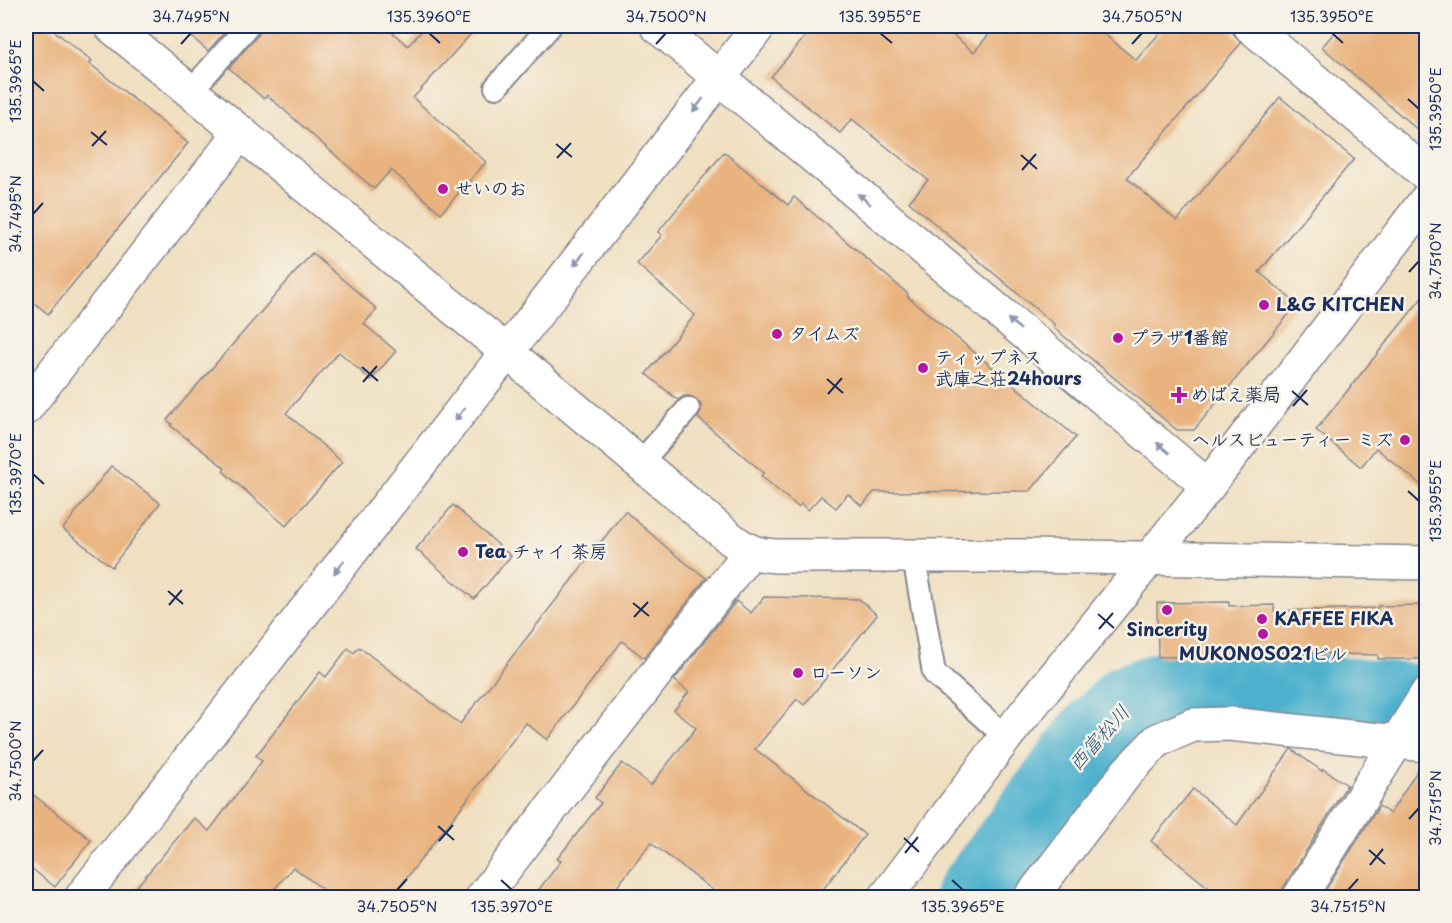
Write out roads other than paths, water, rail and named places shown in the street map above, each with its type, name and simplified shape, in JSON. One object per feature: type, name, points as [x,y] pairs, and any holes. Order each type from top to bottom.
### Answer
[{"type":"street","points":[[111,26],[731,539],[750,552],[776,556],[1025,556],[1426,563]]},
{"type":"street","points":[[657,26],[1208,486]]},
{"type":"street","points":[[81,897],[759,26]]},
{"type":"street","points":[[1250,26],[1426,174]]},
{"type":"street","points":[[26,408],[241,132]]},
{"type":"street","points":[[885,897],[1006,737],[1208,486],[1426,200]]},
{"type":"street","points":[[482,897],[750,552]]},
{"type":"street","points":[[1030,897],[1128,771],[1158,740],[1193,725],[1415,725]]},
{"type":"street","points":[[1299,897],[1415,725]]},
{"type":"lane","points":[[191,91],[248,26]]},
{"type":"lane","points":[[496,87],[550,26]]},
{"type":"lane","points":[[640,463],[688,409]]},
{"type":"lane","points":[[914,556],[934,673],[1006,737]]},
{"type":"waterway","name":"西富松川","points":[[973,898],[1093,738],[1129,702],[1164,690],[1225,683],[1426,704]]},
{"type":"place","name":"せいのお","points":[[443,189]]},
{"type":"place","name":"L&G KITCHEN","points":[[1264,305]]},
{"type":"place","name":"タイムズ","points":[[777,334]]},
{"type":"place","name":"プラザ1番館","points":[[1118,338]]},
{"type":"place","name":"ティップネス 武庫之荘24hours","points":[[923,368]]},
{"type":"place","name":"めばえ薬局","points":[[1179,395]]},
{"type":"place","name":"ヘルスビューティー ミズ","points":[[1405,440]]},
{"type":"place","name":"Tea チャイ 茶房","points":[[463,552]]},
{"type":"place","name":"Sincerity","points":[[1167,610]]},
{"type":"place","name":"KAFFEE FIKA","points":[[1262,619]]},
{"type":"place","name":"MUKONOSO21ビル","points":[[1263,634]]},
{"type":"place","name":"ローソン","points":[[798,673]]}]
